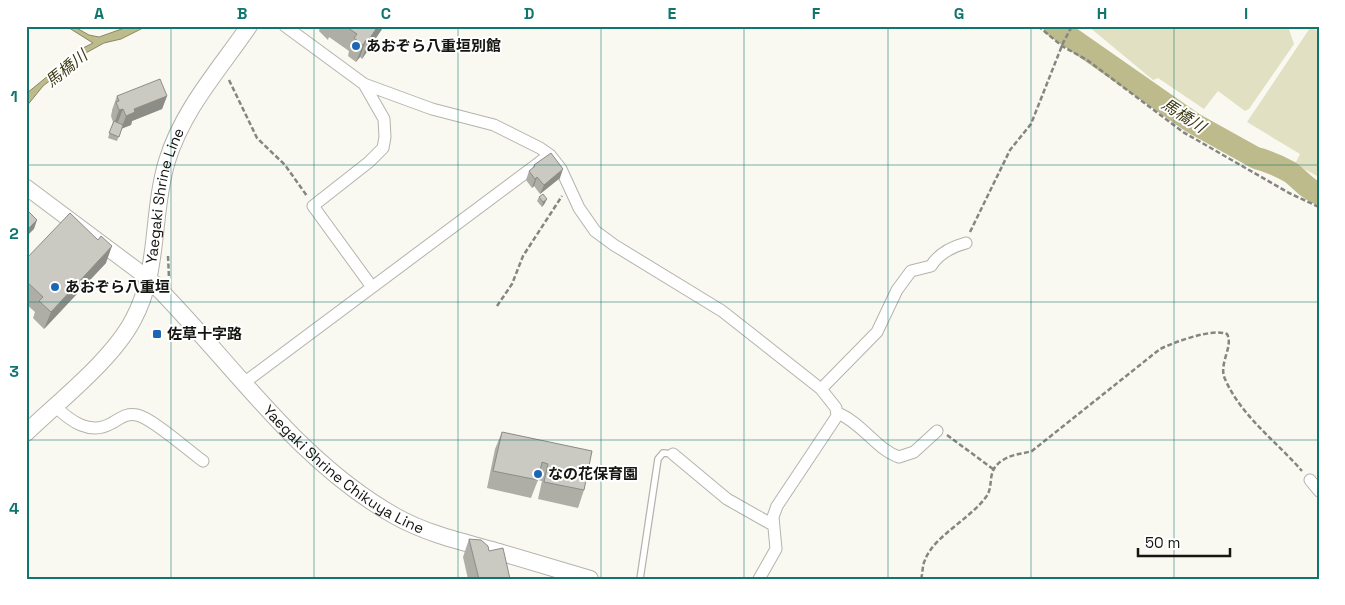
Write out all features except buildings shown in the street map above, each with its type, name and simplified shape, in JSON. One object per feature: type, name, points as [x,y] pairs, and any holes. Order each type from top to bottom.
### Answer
[{"type":"main road","name":"Yaegaki Shrine Line","points":[[26,433],[115,346],[133,322],[149,280],[166,164],[177,131],[199,93],[249,26]]},
{"type":"main road","name":"Yaegaki Shrine Chikuya Line","points":[[149,280],[290,433],[322,463],[375,504],[395,516],[442,536],[590,579]]},
{"type":"street","points":[[285,26],[364,84],[432,109],[494,125],[528,140],[550,155],[561,169],[579,208],[595,231],[614,246],[722,311],[821,389],[838,413],[851,418],[889,453],[899,457],[914,452],[936,431]]},
{"type":"street","points":[[364,84],[384,119],[385,137],[383,148],[369,162],[313,206],[372,287]]},
{"type":"street","points":[[245,382],[550,155]]},
{"type":"street","points":[[26,187],[149,280]]},
{"type":"street","points":[[821,389],[877,332],[897,290],[912,271],[931,266],[935,259],[952,247],[966,243]]},
{"type":"street","points":[[54,406],[66,418],[92,428],[106,426],[123,416],[139,415],[203,461]]},
{"type":"street","points":[[760,579],[776,549],[773,525],[777,506],[838,413]]},
{"type":"street","points":[[673,454],[727,499],[773,525]]},
{"type":"street","points":[[1310,480],[1319,491]]},
{"type":"lane","points":[[640,579],[658,459],[663,453],[673,454]]},
{"type":"path","points":[[1038,26],[1183,132],[1289,193],[1319,207]]},
{"type":"path","points":[[966,243],[977,213],[1010,150],[1031,124],[1062,44],[1072,26]]},
{"type":"path","points":[[222,87],[233,73]]},
{"type":"path","points":[[229,80],[257,138],[285,165],[313,206]]},
{"type":"path","points":[[497,306],[512,284],[523,256],[569,187]]},
{"type":"path","points":[[168,253],[170,283]]},
{"type":"path","points":[[922,579],[924,562],[928,552],[938,540],[964,521],[988,495],[993,469],[1002,460],[1016,454],[1032,451],[1160,349],[1203,335],[1225,332],[1229,339],[1223,364],[1224,377],[1241,407],[1310,480]]},
{"type":"path","points":[[936,431],[953,438],[993,469]]},
{"type":"shaded area","points":[[1088,26],[1288,26],[1294,44],[1249,109],[1245,111],[1218,91],[1204,109],[1158,78],[1153,80]]},
{"type":"shaded area","points":[[1310,28],[1319,31],[1319,177],[1295,164],[1300,154],[1247,122]]},
{"type":"water","points":[[66,26],[73,26],[89,35],[99,37],[130,26],[147,26],[121,39],[104,43],[84,54],[43,86],[26,107],[27,93],[81,49],[93,43]]},
{"type":"waterway","name":"馬橋川","points":[[1054,26],[1193,123],[1256,158],[1290,172],[1307,187],[1319,194]]},
{"type":"place","name":"あおぞら八重垣別館","points":[[356,46]]},
{"type":"place","name":"あおぞら八重垣","points":[[55,287]]},
{"type":"place","name":"佐草十字路","points":[[157,334]]},
{"type":"place","name":"なの花保育園","points":[[538,474]]}]
